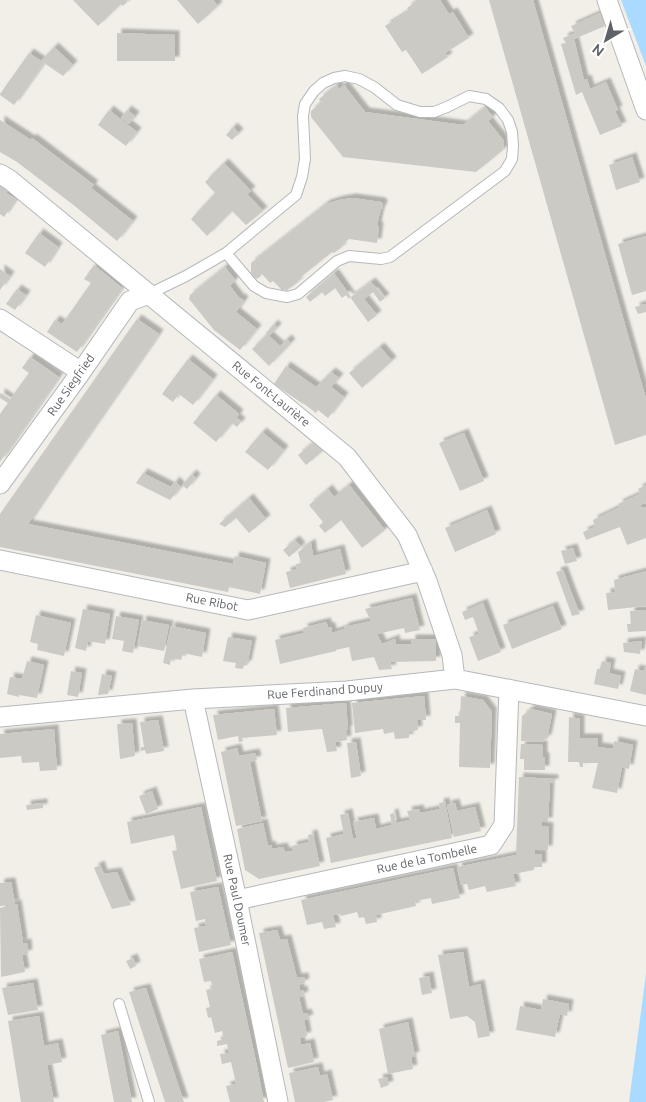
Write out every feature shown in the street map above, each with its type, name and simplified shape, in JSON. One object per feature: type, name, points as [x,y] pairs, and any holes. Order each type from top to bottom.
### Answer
[{"type":"street","points":[[607,0],[646,110]]},
{"type":"street","name":"Rue Font-Laurière","points":[[0,174],[10,180],[347,457],[407,535],[423,571],[452,655],[455,679]]},
{"type":"street","name":"Rue Siegfried","points":[[0,484],[130,301],[149,294]]},
{"type":"street","points":[[0,319],[81,372]]},
{"type":"street","name":"Rue Ribot","points":[[0,560],[248,610],[423,571]]},
{"type":"street","name":"Rue Ferdinand Dupuy","points":[[0,717],[193,699],[347,691],[455,679],[646,716]]},
{"type":"street","name":"Rue de la Tombelle","points":[[238,900],[491,845],[504,825],[509,689]]},
{"type":"street","name":"Rue Paul Doumer","points":[[193,699],[238,900],[278,1102]]},
{"type":"lane","points":[[149,294],[186,276],[226,253],[296,195],[305,159],[303,116],[305,104],[314,91],[323,83],[345,76],[359,79],[374,87],[397,105],[420,112],[434,112],[469,96],[486,99],[498,108],[508,120],[512,132],[513,146],[512,158],[505,171],[390,256],[380,259],[348,256],[298,294],[287,298],[266,293],[254,286],[226,253]]},
{"type":"lane","points":[[120,1004],[149,1102]]},
{"type":"water","points":[[621,0],[646,0],[646,66]]},
{"type":"water","points":[[646,974],[646,1102],[629,1102]]},
{"type":"building","points":[[73,0],[128,1],[123,6],[121,4],[98,26]]},
{"type":"building","points":[[177,0],[213,0],[218,6],[198,24]]},
{"type":"building","points":[[418,0],[440,0],[449,14],[453,12],[469,38],[445,53],[448,57],[422,74],[406,50],[402,52],[385,26],[409,11],[407,8]]},
{"type":"building","points":[[489,0],[533,0],[646,399],[646,435],[615,445]]},
{"type":"building","points":[[600,13],[605,26],[574,39],[584,80],[587,79],[590,89],[606,82],[618,110],[615,111],[622,126],[600,135],[582,92],[576,95],[561,44],[566,43],[563,38],[575,33],[571,26]]},
{"type":"building","points":[[117,33],[175,35],[175,61],[117,61]]},
{"type":"building","points":[[54,47],[73,65],[63,76],[44,63],[14,105],[0,95],[29,53],[41,61]]},
{"type":"building","points":[[337,85],[339,89],[344,85],[365,112],[463,125],[485,107],[493,117],[488,121],[504,141],[503,150],[476,172],[343,157],[311,117],[311,111],[321,102],[319,99]]},
{"type":"building","points":[[109,110],[137,132],[126,146],[98,125]]},
{"type":"building","points":[[127,110],[135,116],[129,124],[121,118]]},
{"type":"building","points":[[0,120],[31,140],[32,138],[94,185],[91,188],[133,221],[117,241],[17,162],[0,152]]},
{"type":"building","points":[[233,127],[239,133],[232,140],[226,135]]},
{"type":"building","points":[[632,157],[640,182],[616,190],[609,165]]},
{"type":"building","points":[[224,163],[251,191],[247,194],[263,211],[246,225],[232,211],[207,236],[191,219],[215,193],[205,182]]},
{"type":"building","points":[[0,184],[9,190],[6,193],[16,199],[4,217],[0,214]]},
{"type":"building","points":[[352,198],[381,202],[383,204],[377,226],[379,227],[377,243],[349,239],[341,245],[342,247],[334,253],[332,252],[286,291],[285,289],[283,291],[273,281],[270,283],[262,274],[256,279],[251,273],[251,263],[326,204]]},
{"type":"building","points":[[39,233],[58,247],[45,267],[25,253]]},
{"type":"building","points":[[646,236],[646,291],[632,295],[618,244]]},
{"type":"building","points":[[94,265],[122,288],[77,352],[47,332],[55,320],[62,324],[91,283],[84,279]]},
{"type":"building","points":[[225,267],[235,280],[230,286],[240,299],[244,301],[236,312],[257,329],[240,350],[214,330],[189,299],[190,295]]},
{"type":"building","points":[[0,269],[10,276],[0,290]]},
{"type":"building","points":[[334,273],[351,297],[371,282],[385,298],[380,302],[373,292],[364,299],[377,315],[368,322],[350,297],[349,299],[346,295],[342,298],[335,288],[325,296],[322,292],[310,302],[306,297]]},
{"type":"building","points":[[17,289],[26,295],[15,310],[6,304]]},
{"type":"building","points":[[646,304],[646,312],[638,314],[635,307]]},
{"type":"building","points":[[137,319],[159,334],[28,524],[233,564],[235,556],[266,563],[260,594],[229,587],[228,592],[0,547],[0,514]]},
{"type":"building","points":[[274,324],[277,328],[269,336],[280,346],[287,339],[291,343],[269,366],[252,349]]},
{"type":"building","points":[[380,347],[392,361],[362,388],[349,373]]},
{"type":"building","points":[[30,357],[59,377],[0,462],[0,414],[8,403],[0,398],[0,394],[10,399],[29,373],[22,368]]},
{"type":"building","points":[[188,359],[213,379],[193,405],[179,394],[173,402],[162,394]]},
{"type":"building","points":[[286,366],[316,387],[331,372],[339,378],[331,387],[344,397],[328,418],[318,410],[316,413],[274,384]]},
{"type":"building","points":[[216,395],[239,414],[236,418],[241,422],[237,427],[232,423],[216,442],[193,423]]},
{"type":"building","points":[[262,432],[284,450],[268,470],[245,452]]},
{"type":"building","points":[[464,433],[484,481],[460,491],[439,443]]},
{"type":"building","points":[[314,442],[324,450],[306,465],[298,455]]},
{"type":"building","points":[[143,473],[171,487],[175,481],[181,487],[170,500],[136,483]]},
{"type":"building","points":[[192,474],[196,478],[187,489],[182,485]]},
{"type":"building","points":[[349,485],[385,530],[362,548],[341,520],[325,533],[319,526],[323,522],[309,505],[328,489],[334,497]]},
{"type":"building","points":[[646,485],[646,503],[640,505],[642,508],[646,507],[646,538],[627,545],[620,527],[586,540],[583,532],[595,527],[593,520],[620,507],[618,504],[640,494],[638,489]]},
{"type":"building","points":[[249,498],[266,519],[249,533],[236,518],[225,527],[219,524]]},
{"type":"building","points":[[487,510],[496,534],[455,552],[445,528]]},
{"type":"building","points":[[295,540],[301,547],[289,557],[283,550]]},
{"type":"building","points":[[311,543],[313,556],[340,549],[346,574],[290,588],[286,572],[297,569],[296,564],[301,563],[298,552]]},
{"type":"building","points":[[573,548],[577,561],[565,564],[561,551]]},
{"type":"building","points":[[563,570],[580,614],[572,616],[556,572]]},
{"type":"building","points":[[646,571],[646,606],[608,610],[606,593],[615,592],[614,580]]},
{"type":"building","points":[[412,598],[420,630],[405,633],[404,628],[377,634],[382,644],[395,639],[396,644],[411,644],[411,639],[436,639],[436,661],[390,662],[392,669],[379,670],[374,657],[352,661],[349,647],[280,664],[275,640],[304,633],[303,628],[326,622],[328,627],[331,627],[332,633],[344,629],[344,627],[371,621],[365,609]]},
{"type":"building","points":[[483,603],[501,652],[478,661],[469,637],[479,634],[473,617],[465,620],[462,612]]},
{"type":"building","points":[[553,606],[562,629],[512,649],[503,625]]},
{"type":"building","points":[[83,609],[110,614],[105,644],[88,641],[86,651],[75,648]]},
{"type":"building","points":[[646,610],[646,631],[628,632],[627,624],[631,624],[630,611]]},
{"type":"building","points":[[36,615],[71,623],[64,656],[37,650],[38,644],[30,642]]},
{"type":"building","points":[[116,616],[139,620],[133,653],[122,651],[124,641],[112,639]]},
{"type":"building","points":[[142,620],[169,625],[164,651],[138,646]]},
{"type":"building","points":[[171,626],[206,633],[202,657],[183,653],[181,660],[171,658],[170,665],[163,663]]},
{"type":"building","points":[[228,637],[252,641],[247,665],[244,665],[243,669],[235,668],[236,663],[223,661]]},
{"type":"building","points":[[642,641],[640,654],[624,652],[623,643]]},
{"type":"building","points":[[27,661],[44,665],[37,698],[7,694],[10,677],[22,679]]},
{"type":"building","points":[[602,661],[611,663],[609,673],[621,676],[618,689],[594,684],[597,669],[600,669]]},
{"type":"building","points":[[645,667],[646,695],[630,691],[635,669],[644,671]]},
{"type":"building","points":[[71,671],[82,673],[78,697],[67,695]]},
{"type":"building","points":[[102,674],[112,676],[108,694],[98,695]]},
{"type":"building","points":[[424,696],[426,720],[417,720],[418,730],[409,732],[409,738],[395,739],[394,732],[384,734],[383,729],[355,733],[352,703]]},
{"type":"building","points":[[461,696],[483,700],[492,712],[490,768],[459,767],[460,723],[455,723],[455,716],[460,716]]},
{"type":"building","points":[[346,703],[347,740],[335,742],[337,751],[327,752],[322,729],[288,732],[286,708]]},
{"type":"building","points":[[274,709],[277,735],[242,738],[243,741],[239,742],[238,736],[218,740],[213,715]]},
{"type":"building","points":[[531,709],[552,714],[547,739],[544,739],[544,742],[521,741],[522,716]]},
{"type":"building","points":[[569,717],[580,719],[580,738],[598,738],[598,747],[613,749],[614,741],[633,745],[629,769],[622,767],[617,793],[592,788],[598,763],[583,763],[583,767],[580,767],[579,762],[568,762]]},
{"type":"building","points":[[158,720],[164,751],[146,754],[145,750],[141,751],[141,747],[144,747],[140,722]]},
{"type":"building","points":[[132,723],[135,756],[120,759],[117,724]]},
{"type":"building","points":[[54,729],[57,770],[40,771],[39,762],[22,763],[21,756],[0,758],[0,734]]},
{"type":"building","points":[[356,742],[361,776],[351,778],[347,743]]},
{"type":"building","points":[[521,744],[543,745],[545,770],[524,770],[524,759],[520,759]]},
{"type":"building","points":[[237,748],[239,756],[255,753],[257,760],[250,762],[262,821],[236,826],[221,752]]},
{"type":"building","points":[[519,777],[554,779],[554,783],[550,783],[548,822],[542,822],[542,826],[549,827],[548,850],[535,850],[534,854],[542,854],[542,867],[534,867],[534,870],[513,874],[516,886],[487,892],[485,886],[469,890],[467,884],[461,885],[457,867],[516,855]]},
{"type":"building","points":[[152,791],[158,809],[146,814],[139,796]]},
{"type":"building","points":[[445,802],[452,838],[331,863],[326,838],[344,834],[340,815],[348,813],[353,839],[357,838],[353,822],[374,818],[376,829],[392,825],[390,814],[394,813],[396,823],[410,820],[407,811],[419,809],[420,813],[440,809],[439,803]]},
{"type":"building","points":[[43,803],[43,808],[27,810],[26,805]]},
{"type":"building","points":[[455,803],[457,811],[475,807],[481,831],[454,837],[447,805]]},
{"type":"building","points":[[201,807],[217,881],[181,889],[172,851],[177,850],[174,835],[131,844],[127,822]]},
{"type":"building","points":[[263,823],[268,846],[271,845],[272,849],[283,847],[285,852],[293,851],[292,846],[309,842],[308,835],[313,834],[320,866],[259,879],[245,870],[237,829]]},
{"type":"building","points":[[100,865],[103,874],[117,872],[131,905],[112,909],[94,868]]},
{"type":"building","points":[[453,868],[460,898],[432,904],[431,898],[415,901],[416,906],[376,915],[377,922],[366,924],[364,917],[359,918],[357,912],[341,916],[340,914],[333,915],[336,927],[324,929],[322,922],[307,925],[301,900]]},
{"type":"building","points":[[11,882],[15,904],[0,906],[0,883]]},
{"type":"building","points":[[218,887],[231,945],[199,952],[194,928],[206,926],[205,919],[196,921],[190,892]]},
{"type":"building","points":[[17,904],[23,942],[20,944],[27,943],[28,954],[22,955],[25,972],[1,977],[0,908]]},
{"type":"building","points":[[277,930],[280,940],[287,939],[297,978],[304,977],[305,983],[299,985],[300,991],[303,990],[304,996],[299,997],[303,1014],[307,1013],[309,1019],[304,1020],[307,1036],[300,1038],[301,1045],[310,1043],[314,1062],[288,1068],[259,933]]},
{"type":"building","points":[[232,952],[264,1102],[230,1102],[226,1086],[236,1084],[231,1062],[222,1064],[220,1054],[229,1053],[227,1044],[217,1046],[217,1041],[224,1039],[222,1031],[215,1033],[211,1017],[208,1018],[206,1008],[210,1007],[206,990],[213,988],[211,981],[204,982],[199,959]]},
{"type":"building","points":[[463,952],[469,987],[480,984],[490,1036],[478,1038],[475,1022],[467,1016],[450,1019],[438,955]]},
{"type":"building","points":[[133,958],[136,966],[130,969],[126,961]]},
{"type":"building","points":[[429,976],[432,993],[422,995],[419,978]]},
{"type":"building","points":[[33,983],[38,1010],[8,1015],[2,988]]},
{"type":"building","points":[[146,988],[184,1102],[165,1102],[129,992]]},
{"type":"building","points":[[543,999],[569,1004],[567,1016],[560,1014],[555,1037],[516,1030],[520,1006],[541,1010]]},
{"type":"building","points":[[39,1016],[44,1046],[58,1043],[62,1062],[47,1065],[54,1102],[21,1102],[8,1021]]},
{"type":"building","points":[[408,1022],[415,1056],[411,1057],[413,1069],[388,1074],[379,1029]]},
{"type":"building","points":[[118,1031],[132,1102],[114,1102],[101,1035]]},
{"type":"building","points":[[318,1067],[320,1076],[327,1074],[333,1100],[324,1102],[295,1102],[289,1073]]},
{"type":"building","points":[[387,1077],[389,1085],[381,1088],[378,1079]]}]
